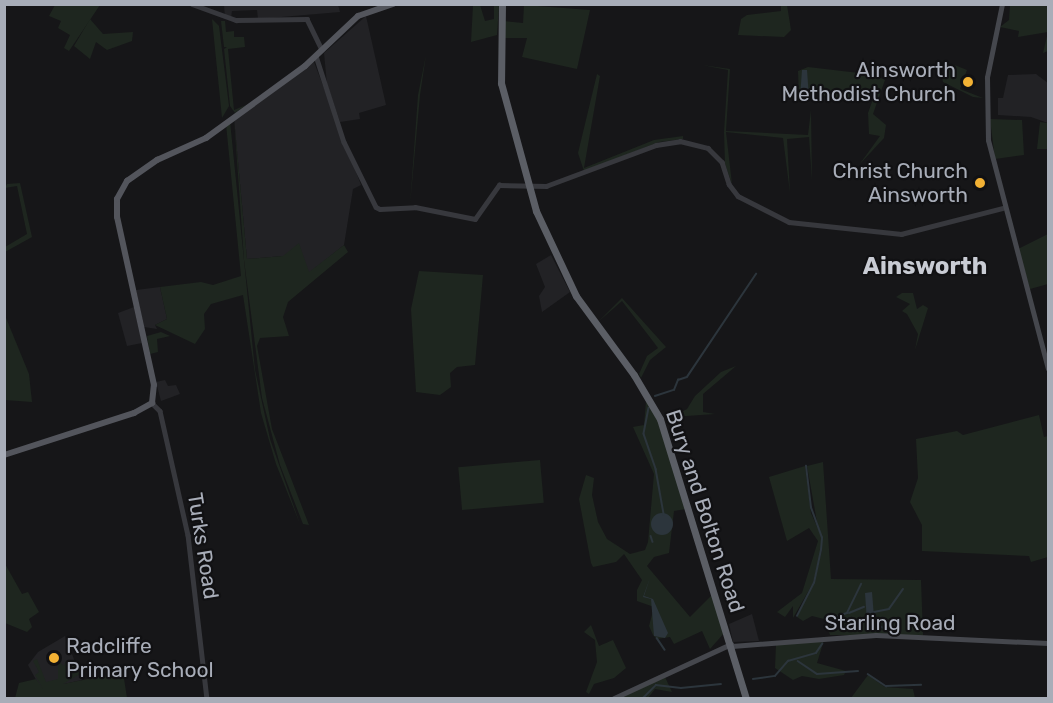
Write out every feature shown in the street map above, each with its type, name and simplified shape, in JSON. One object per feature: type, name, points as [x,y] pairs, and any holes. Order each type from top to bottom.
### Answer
[{"type":"highway","name":"Bury and Bolton Road","points":[[502,4],[501,83],[528,186],[549,243],[576,296],[634,375],[660,419],[732,645],[746,699]]},
{"type":"main road","points":[[4,455],[134,413],[152,403],[154,385],[117,217],[117,199],[124,184],[136,173],[198,143],[316,56],[358,16],[393,4]]},
{"type":"main road","points":[[1002,4],[987,77],[988,140],[1003,208],[1048,368]]},
{"type":"main road","name":"Starling Road","points":[[732,645],[876,635],[1048,643]]},
{"type":"main road","points":[[614,699],[732,645]]},
{"type":"street","points":[[192,4],[236,20],[307,19],[324,49]]},
{"type":"street","points":[[316,56],[344,142],[376,207],[419,207],[475,219],[498,186],[546,186],[656,145],[680,141],[708,148],[722,162],[729,184],[738,196],[789,222],[901,234],[1003,208]]},
{"type":"street","name":"Turks Road","points":[[152,403],[160,411],[188,535],[207,699]]},
{"type":"shaded area","points":[[55,5],[100,5],[69,51],[64,48],[70,35],[58,28],[61,21],[49,16]]},
{"type":"shaded area","points":[[224,5],[338,5],[340,12],[258,19],[257,10],[232,11],[231,18],[225,17]]},
{"type":"shaded area","points":[[473,5],[480,5],[485,21],[494,19],[494,5],[499,5],[497,35],[471,42]]},
{"type":"shaded area","points":[[524,5],[590,10],[577,69],[522,57],[527,38],[503,38],[504,21],[523,23]]},
{"type":"shaded area","points":[[781,5],[787,5],[791,30],[784,37],[738,35],[741,19],[747,15],[781,11]]},
{"type":"shaded area","points":[[1010,5],[1048,5],[1048,32],[1018,37],[1019,31],[1000,27],[1009,20]]},
{"type":"shaded area","points":[[366,16],[386,105],[359,113],[360,119],[340,122],[327,84],[324,53]]},
{"type":"shaded area","points":[[90,19],[103,34],[133,32],[132,41],[107,50],[96,42],[90,59],[74,46]]},
{"type":"shaded area","points":[[212,19],[219,26],[229,106],[222,118]]},
{"type":"shaded area","points":[[221,21],[225,21],[226,32],[234,31],[234,37],[244,37],[245,47],[228,49],[234,110],[246,105],[235,113],[230,106],[224,49],[227,47],[224,47]]},
{"type":"shaded area","points":[[1048,32],[1048,51],[1043,53]]},
{"type":"shaded area","points":[[426,55],[420,95],[410,205],[418,95]]},
{"type":"shaded area","points":[[314,62],[361,185],[353,189],[344,245],[309,273],[283,256],[247,259],[234,118]]},
{"type":"shaded area","points":[[952,64],[967,70],[960,89],[983,98],[973,97],[943,82],[941,74]]},
{"type":"shaded area","points":[[702,65],[730,69],[726,131],[808,135],[811,110],[812,181],[809,137],[787,139],[790,193],[783,138],[726,132],[732,184],[725,164],[724,132],[728,70]]},
{"type":"shaded area","points":[[808,67],[859,73],[860,68],[885,80],[873,114],[886,125],[884,138],[859,165],[880,136],[869,134],[868,113],[873,99],[866,91],[858,101],[815,94],[799,98],[798,71]]},
{"type":"shaded area","points":[[802,70],[807,70],[809,97],[800,97]]},
{"type":"shaded area","points":[[597,74],[600,76],[584,168],[654,140],[683,136],[683,139],[659,142],[584,171],[578,153]]},
{"type":"shaded area","points":[[1036,74],[1048,83],[1048,123],[1031,117],[998,115],[998,98],[1003,98],[1008,75]]},
{"type":"shaded area","points":[[234,118],[247,259],[283,256],[299,243],[309,272],[344,245],[348,252],[288,302],[283,317],[289,336],[260,338],[257,346],[272,429],[309,525],[303,524],[280,465],[262,398],[244,260]]},
{"type":"shaded area","points":[[990,119],[1022,120],[1024,155],[995,159]]},
{"type":"shaded area","points":[[230,121],[255,370],[270,439],[300,524],[276,464],[261,413],[243,295],[211,304],[204,314],[205,329],[195,344],[155,325],[167,319],[160,287],[201,282],[213,285],[241,276],[226,124]]},
{"type":"shaded area","points":[[1040,122],[1048,123],[1048,149],[1037,149]]},
{"type":"shaded area","points":[[20,183],[32,237],[5,252],[5,247],[27,234],[17,186],[5,188],[7,184]]},
{"type":"shaded area","points":[[1048,234],[1048,284],[1030,289],[1018,249]]},
{"type":"shaded area","points":[[551,255],[570,292],[542,312],[539,296],[545,287],[536,264]]},
{"type":"shaded area","points":[[419,271],[483,275],[475,365],[457,367],[450,373],[451,387],[440,395],[416,392],[411,309]]},
{"type":"shaded area","points":[[160,287],[167,319],[155,325],[157,329],[144,327],[136,290]]},
{"type":"shaded area","points":[[902,293],[913,293],[917,309],[923,305],[928,308],[915,350],[918,334],[907,314],[902,311],[910,304],[896,297]]},
{"type":"shaded area","points":[[622,298],[666,347],[650,360],[641,378],[639,374],[647,356],[658,348],[622,301],[598,322]]},
{"type":"shaded area","points":[[134,307],[142,343],[127,346],[118,313]]},
{"type":"shaded area","points":[[4,313],[29,374],[32,402],[5,400]]},
{"type":"shaded area","points":[[161,332],[170,336],[157,339],[158,352],[150,354],[147,336]]},
{"type":"shaded area","points":[[736,366],[703,394],[703,412],[715,414],[672,417],[687,409],[695,396],[721,372]]},
{"type":"shaded area","points":[[165,380],[168,386],[176,385],[180,394],[161,401],[156,382]]},
{"type":"shaded area","points":[[646,401],[657,419],[686,509],[674,511],[669,553],[654,557],[647,566],[690,617],[713,594],[725,632],[710,649],[702,631],[674,644],[670,637],[657,639],[653,635],[649,626],[654,607],[637,601],[637,590],[642,580],[624,554],[616,562],[593,567],[591,563],[579,499],[586,475],[594,478],[592,495],[598,522],[607,539],[630,554],[645,550],[648,542],[654,474],[633,427],[644,425]]},
{"type":"shaded area","points":[[1039,415],[1044,437],[1048,436],[1048,557],[1031,562],[1029,556],[922,551],[922,525],[910,502],[918,478],[916,439],[957,431],[963,435]]},
{"type":"shaded area","points":[[540,460],[544,503],[462,510],[458,467]]},
{"type":"shaded area","points":[[823,462],[831,579],[921,580],[923,635],[830,635],[824,619],[812,616],[803,621],[797,617],[814,583],[822,550],[807,466]]},
{"type":"shaded area","points":[[805,466],[811,513],[822,538],[813,583],[793,618],[793,606],[785,617],[777,612],[802,593],[818,541],[809,528],[787,541],[769,477]]},
{"type":"shaded area","points":[[662,513],[670,516],[673,524],[670,532],[662,535],[654,532],[651,524],[654,516]]},
{"type":"shaded area","points":[[4,562],[22,594],[28,592],[39,612],[29,619],[32,627],[27,632],[5,623]]},
{"type":"shaded area","points":[[650,578],[644,596],[653,599],[668,633],[665,638],[654,636],[651,599],[643,597]]},
{"type":"shaded area","points":[[872,592],[874,617],[867,622],[865,593]]},
{"type":"shaded area","points":[[752,614],[759,641],[733,642],[729,624]]},
{"type":"shaded area","points":[[591,625],[599,646],[613,640],[626,668],[614,678],[594,684],[589,694],[586,692],[597,662],[595,640],[584,632]]},
{"type":"shaded area","name":"Radcliffe Primary School","points":[[65,636],[82,680],[41,689],[28,665],[38,652]]},
{"type":"shaded area","points":[[824,640],[817,663],[846,671],[844,675],[819,679],[802,676],[793,680],[775,668],[776,644]]},
{"type":"shaded area","points":[[37,659],[46,682],[58,679],[58,661],[64,666],[66,660],[69,665],[73,662],[80,674],[63,684],[123,672],[127,698],[15,698],[19,683],[36,679],[43,689],[35,675],[39,672],[33,661]]},
{"type":"shaded area","points":[[868,675],[885,687],[913,689],[915,698],[851,698]]},
{"type":"shaded area","points":[[665,677],[672,692],[655,689],[648,698],[620,698]]},
{"type":"waterway","points":[[655,396],[674,390],[678,380],[687,377],[756,274]]},
{"type":"waterway","points":[[649,408],[644,434],[656,469],[664,514]]},
{"type":"waterway","points":[[797,616],[814,583],[822,538],[811,508],[806,466]]},
{"type":"waterway","points":[[651,536],[653,542]]},
{"type":"waterway","points":[[829,631],[835,617],[847,613],[861,584]]},
{"type":"waterway","points":[[874,612],[889,609],[903,589]]},
{"type":"waterway","points":[[849,613],[864,607]]},
{"type":"waterway","points":[[872,622],[892,632]]},
{"type":"waterway","points":[[657,638],[665,650]]},
{"type":"waterway","points":[[753,679],[775,676],[788,661],[816,653],[822,644]]},
{"type":"waterway","points":[[798,661],[817,674],[858,671]]},
{"type":"waterway","points":[[868,674],[886,686],[921,685]]},
{"type":"waterway","points":[[643,698],[656,685],[681,688],[721,684]]},
{"type":"place","name":"Ainsworth Methodist Church","points":[[968,82]]},
{"type":"place","name":"Christ Church Ainsworth","points":[[980,183]]},
{"type":"place","name":"Radcliffe Primary School","points":[[54,658]]},
{"type":"district","name":"Ainsworth","points":[[925,267]]}]
